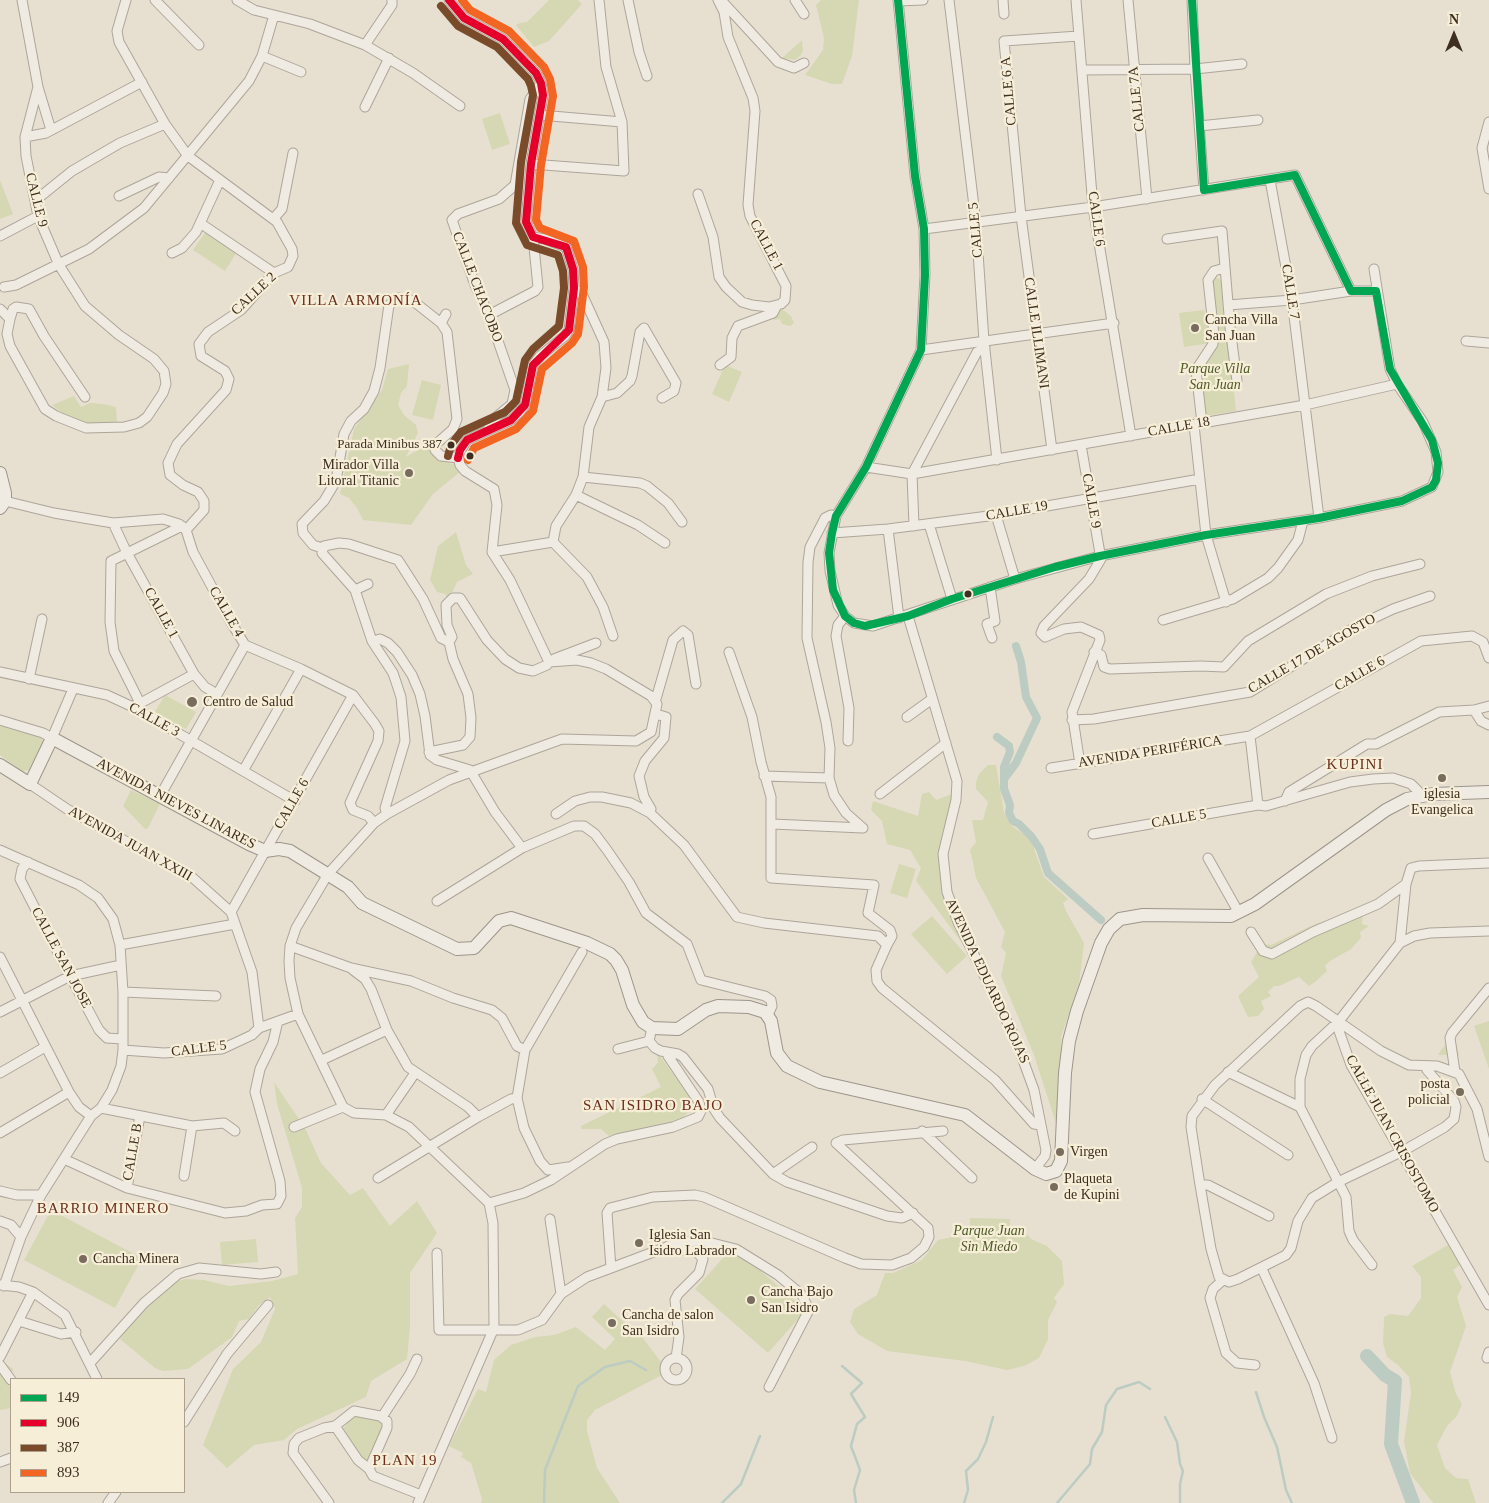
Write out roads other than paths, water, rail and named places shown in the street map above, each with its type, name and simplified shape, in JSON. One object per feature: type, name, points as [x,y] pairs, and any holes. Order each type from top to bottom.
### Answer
[{"type":"main road","points":[[30,784],[52,738]]},
{"type":"main road","name":"AVENIDA NIEVES LINARES","points":[[52,738],[265,851],[284,849],[348,887],[362,903],[457,948],[464,950],[474,948],[499,921],[511,918],[587,943],[610,954],[616,960],[637,1013],[650,1034]]},
{"type":"main road","name":"AVENIDA JUAN XXIII","points":[[0,765],[30,784]]},
{"type":"main road","points":[[650,1034],[678,1029],[706,1010],[718,1006],[750,1006],[768,1015],[777,1053],[787,1066],[820,1082],[931,1105],[965,1115],[1035,1169],[1046,1174],[1053,1173],[1059,1168],[1069,1041],[1101,943],[1109,929],[1120,919],[1131,916],[1216,917],[1239,913],[1256,904],[1386,810],[1419,796],[1489,792]]},
{"type":"street","name":"CALLE 9","points":[[10,319],[8,340],[45,409],[71,424],[86,428],[102,429],[139,423],[152,411],[166,384],[164,371],[154,359],[119,335],[85,306],[60,265],[38,216],[26,156],[25,137],[38,87],[22,0]]},
{"type":"street","name":"CALLE 2","points":[[126,0],[117,31],[119,42],[165,124],[188,156],[274,218],[292,249],[293,256],[288,267],[274,273],[241,310],[208,332],[199,344],[201,356],[225,371],[229,380],[226,390],[177,444],[168,462],[170,475],[183,485],[198,492],[204,501],[204,510],[184,528],[111,561],[110,622],[114,651],[137,705]]},
{"type":"street","points":[[155,0],[199,45]]},
{"type":"street","points":[[237,0],[254,10],[310,24],[365,45],[389,58],[460,106]]},
{"type":"street","points":[[365,45],[392,5],[392,0]]},
{"type":"street","points":[[449,0],[464,18],[503,40],[536,73],[541,83],[543,95],[531,164],[526,222],[533,237],[538,287],[535,291],[489,315]]},
{"type":"street","points":[[531,164],[624,171],[622,122],[606,68],[599,0]]},
{"type":"street","points":[[628,0],[638,52],[647,76]]},
{"type":"street","points":[[719,0],[778,62],[794,68],[804,63]]},
{"type":"street","name":"CALLE 1","points":[[719,0],[724,12],[728,37],[753,98],[754,111],[748,205],[750,216],[786,286],[785,300],[776,307]]},
{"type":"street","points":[[795,0],[804,14]]},
{"type":"street","points":[[923,0],[898,0],[915,176],[924,229],[925,275],[921,350],[866,467],[836,516],[832,533],[830,570],[833,590],[845,616],[854,623],[865,626],[904,617],[1015,579],[1100,556],[1206,534],[1303,521],[1402,501],[1432,487],[1436,480],[1438,463],[1432,440],[1423,422],[1397,384],[1388,362],[1374,269]]},
{"type":"street","name":"CALLE 5","points":[[949,0],[976,223],[984,345],[997,460]]},
{"type":"street","points":[[1003,0],[1004,14]]},
{"type":"street","name":"CALLE 6","points":[[1076,0],[1093,207],[1114,323],[1131,436]]},
{"type":"street","name":"CALLE 7A","points":[[1128,0],[1146,199]]},
{"type":"street","points":[[1192,0],[1198,126],[1204,190]]},
{"type":"street","points":[[4,287],[16,285],[88,250],[144,208],[249,81],[262,56],[274,15]]},
{"type":"street","name":"CALLE 6 A","points":[[1021,216],[1004,41],[1079,36]]},
{"type":"street","points":[[262,56],[301,72]]},
{"type":"street","points":[[365,108],[389,58]]},
{"type":"street","points":[[1082,70],[1195,69],[1242,64]]},
{"type":"street","points":[[25,137],[51,130],[142,82]]},
{"type":"street","name":"CALLE CHACOBO","points":[[488,430],[490,422],[507,409],[515,399],[515,390],[489,315],[475,284],[452,220],[458,214],[499,199],[515,185],[530,99],[541,83]]},
{"type":"street","points":[[38,87],[51,130]]},
{"type":"street","points":[[540,115],[622,122]]},
{"type":"street","points":[[1198,126],[1258,120]]},
{"type":"street","points":[[1489,122],[1482,148],[1489,189]]},
{"type":"street","points":[[36,200],[72,171],[120,143],[165,124]]},
{"type":"street","points":[[274,218],[282,209],[293,153]]},
{"type":"street","points":[[924,229],[1093,207],[1295,176],[1351,291]]},
{"type":"street","points":[[119,196],[159,177],[169,178]]},
{"type":"street","points":[[172,253],[191,238],[220,180]]},
{"type":"street","name":"CALLE 7","points":[[1270,180],[1292,300],[1304,404]]},
{"type":"street","points":[[698,194],[712,237],[719,277],[726,287],[742,302],[761,307],[776,307],[773,313],[738,326],[732,338],[731,357],[720,365]]},
{"type":"street","points":[[0,236],[38,216]]},
{"type":"street","name":"CALLE ILLIMANI","points":[[1021,216],[1052,450]]},
{"type":"street","points":[[200,223],[274,273]]},
{"type":"street","points":[[1167,239],[1222,231],[1237,381]]},
{"type":"street","points":[[533,237],[545,239],[566,247],[572,269],[574,288],[569,330],[565,336],[540,356],[533,365],[525,405],[511,420],[462,444],[458,458],[465,471],[490,485],[496,496],[497,505],[492,552],[510,580],[549,662]]},
{"type":"street","points":[[1225,268],[1214,271],[1208,280],[1214,335],[1213,344],[1196,370],[1200,479],[1206,534],[1232,611]]},
{"type":"street","points":[[552,542],[556,526],[576,495],[583,477],[590,427],[602,397],[606,368],[604,342],[583,296],[574,288]]},
{"type":"street","points":[[1228,305],[1292,300],[1351,291],[1376,291]]},
{"type":"street","points":[[322,548],[313,545],[303,533],[302,524],[324,501],[336,481],[344,434],[351,421],[364,409],[374,391],[380,368],[389,305],[399,298],[408,299],[441,323],[446,332],[457,419],[453,429],[435,445],[435,450],[441,456],[458,458]]},
{"type":"street","points":[[0,310],[10,319],[13,309],[16,307],[29,309],[44,336],[85,397]]},
{"type":"street","points":[[441,323],[446,314]]},
{"type":"street","points":[[921,350],[984,345],[1036,334],[1114,323]]},
{"type":"street","points":[[602,397],[616,393],[630,381],[640,332],[644,328],[676,383],[674,391],[662,398]]},
{"type":"street","points":[[1466,341],[1489,343]]},
{"type":"street","points":[[914,526],[912,474],[977,352],[984,345]]},
{"type":"street","name":"CALLE 18","points":[[866,467],[912,474],[1198,424],[1397,384]]},
{"type":"street","points":[[1304,404],[1319,518]]},
{"type":"street","name":"CALLE 9","points":[[1081,445],[1100,556]]},
{"type":"street","points":[[583,477],[640,483],[647,486],[668,502],[682,522]]},
{"type":"street","name":"CALLE 19","points":[[832,533],[888,529],[996,515],[1200,479]]},
{"type":"street","points":[[2,490],[69,516],[114,523],[163,519],[184,528]]},
{"type":"street","points":[[576,495],[638,525],[666,543]]},
{"type":"street","points":[[772,824],[863,828],[839,806],[829,778],[830,748],[826,722],[807,638],[808,562],[810,547],[817,529],[825,518],[831,515],[836,516]]},
{"type":"street","points":[[996,515],[1015,579]]},
{"type":"street","points":[[1163,620],[1229,601],[1268,578],[1278,568],[1298,540],[1303,521]]},
{"type":"street","name":"CALLE 1","points":[[114,523],[127,553],[194,674],[204,686],[217,694]]},
{"type":"street","points":[[929,524],[952,599]]},
{"type":"street","name":"CALLE 4","points":[[160,796],[245,645],[193,552],[184,528]]},
{"type":"street","name":"AVENIDA EDUARDO ROJAS","points":[[888,529],[904,617],[957,781],[957,793],[943,854],[946,892],[958,922],[1026,1063],[1034,1090],[1046,1150],[1045,1156],[1035,1169]]},
{"type":"street","points":[[492,552],[552,542]]},
{"type":"street","points":[[552,542],[587,577],[603,607],[613,636]]},
{"type":"street","points":[[322,548],[328,544],[344,543],[383,553],[398,560],[423,599],[441,638],[449,642]]},
{"type":"street","points":[[322,548],[322,554],[355,590],[372,641],[393,673],[401,696],[405,741],[385,808],[388,814]]},
{"type":"street","points":[[1080,764],[1072,720],[1073,708],[1100,640],[1099,635],[1089,629],[1071,627],[1045,637],[1041,630],[1089,580],[1099,564],[1100,556]]},
{"type":"street","points":[[1094,652],[1101,654],[1104,666],[1110,669],[1224,667],[1248,641],[1326,594],[1372,576],[1420,564]]},
{"type":"street","points":[[355,590],[368,584]]},
{"type":"street","points":[[990,587],[995,621],[987,624],[992,638]]},
{"type":"street","name":"CALLE 17 DE AGOSTO","points":[[1072,720],[1094,719],[1250,692],[1355,628],[1393,608],[1430,596]]},
{"type":"street","points":[[429,752],[463,745],[470,737],[471,718],[468,694],[453,659],[449,642],[452,637],[447,625],[446,605],[453,598],[460,598],[487,640],[505,659],[519,668],[533,671],[547,665],[549,662],[596,643]]},
{"type":"street","points":[[845,616],[838,625],[836,636],[849,708],[848,741]]},
{"type":"street","points":[[29,679],[42,619]]},
{"type":"street","points":[[335,1426],[358,1460],[370,1469],[373,1476],[419,1499],[494,1328],[493,1223],[489,1203],[409,1127],[386,1114],[354,1113],[343,1107],[322,1060],[298,1014],[290,978],[290,946],[296,928],[328,874],[374,823],[449,780],[562,739],[636,741],[651,732],[656,714],[656,699],[674,640],[683,631],[688,635],[696,684]]},
{"type":"street","name":"CALLE 6","points":[[1250,736],[1413,644],[1432,639],[1478,638],[1483,642],[1489,658]]},
{"type":"street","points":[[372,641],[380,639],[388,643],[397,652],[412,675],[420,694],[425,716],[429,752],[432,758],[464,767],[471,773],[522,848]]},
{"type":"street","points":[[245,645],[301,669],[353,695],[375,724],[379,734],[350,803],[353,810],[368,816],[374,823]]},
{"type":"street","points":[[729,652],[752,717],[764,776],[771,797],[771,878],[874,885],[868,912],[890,930],[892,936],[876,970],[877,981],[882,988],[995,1080],[1034,1124],[1041,1125]]},
{"type":"street","points":[[549,662],[577,660],[591,663],[606,669],[656,699]]},
{"type":"street","points":[[243,771],[301,669]]},
{"type":"street","name":"CALLE 3","points":[[0,672],[107,695],[137,705],[191,740],[295,800]]},
{"type":"street","points":[[137,705],[194,674]]},
{"type":"street","points":[[52,738],[73,689]]},
{"type":"street","name":"CALLE 6","points":[[231,912],[353,695]]},
{"type":"street","points":[[907,717],[932,699]]},
{"type":"street","points":[[1285,801],[1289,792],[1362,746],[1376,744],[1439,712],[1474,710],[1489,706]]},
{"type":"street","points":[[1474,710],[1481,721],[1489,725]]},
{"type":"street","points":[[650,813],[651,809],[644,797],[639,776],[645,760],[664,738],[666,717],[656,714]]},
{"type":"street","name":"AVENIDA NIEVES LINARES","points":[[0,720],[43,732],[52,738]]},
{"type":"street","points":[[1250,736],[1262,805]]},
{"type":"street","name":"AVENIDA PERIFÉRICA","points":[[1051,768],[1250,736]]},
{"type":"street","points":[[880,794],[946,743]]},
{"type":"street","points":[[764,776],[829,778]]},
{"type":"street","name":"CALLE 5","points":[[1093,834],[1285,801],[1350,782],[1382,778],[1393,778],[1411,784],[1418,791],[1419,796]]},
{"type":"street","name":"AVENIDA JUAN XXIII","points":[[30,784],[67,809],[193,878],[231,912],[252,972],[259,1028]]},
{"type":"street","points":[[556,814],[575,801],[602,797],[623,801],[650,813],[698,862],[723,900],[737,916],[764,923],[873,934],[887,945]]},
{"type":"street","points":[[437,900],[522,848],[574,826],[579,825],[589,828],[629,882],[646,914],[687,944],[701,980],[765,996],[771,1000],[772,1006],[768,1015]]},
{"type":"street","points":[[0,850],[79,885],[98,898],[113,919],[120,945],[123,992],[123,1050],[121,1066],[101,1108],[91,1116],[41,1195],[21,1237],[2,1285],[19,1287],[33,1292],[65,1314],[76,1332],[97,1378]]},
{"type":"street","points":[[1208,858],[1239,913]]},
{"type":"street","name":"CALLE SAN JOSE","points":[[28,862],[22,869],[23,885],[70,976],[99,1030],[107,1038],[122,1039]]},
{"type":"street","points":[[1400,943],[1406,884],[1409,872],[1414,866],[1489,863]]},
{"type":"street","points":[[1250,932],[1263,952],[1272,954],[1314,932],[1378,904],[1406,884]]},
{"type":"street","points":[[120,945],[235,924]]},
{"type":"street","points":[[1372,1265],[1353,1240],[1349,1231],[1347,1202],[1300,1107],[1300,1079],[1306,1056],[1312,1046],[1339,1021],[1400,943],[1414,936],[1430,933],[1489,931]]},
{"type":"street","points":[[290,946],[351,968],[411,981],[453,998],[492,1010],[502,1018],[517,1046],[524,1050]]},
{"type":"street","points":[[568,1167],[548,1170],[540,1161],[524,1128],[517,1098],[524,1050],[582,952]]},
{"type":"street","points":[[0,957],[69,1092],[79,1107],[91,1116]]},
{"type":"street","points":[[0,1012],[70,976],[121,965]]},
{"type":"street","points":[[351,968],[365,979],[399,1054],[415,1073],[468,1107],[478,1117]]},
{"type":"street","points":[[1455,1072],[1450,1038],[1452,1032],[1489,988]]},
{"type":"street","points":[[123,992],[216,996]]},
{"type":"street","points":[[1426,1067],[1454,1102],[1456,1114],[1454,1119],[1445,1128],[1403,1151],[1338,1182],[1312,1198],[1298,1222],[1291,1248],[1286,1255],[1262,1269],[1229,1282],[1219,1277],[1211,1249],[1200,1186],[1191,1128],[1192,1116],[1202,1099],[1228,1072],[1300,1006],[1308,1002],[1399,1061],[1409,1065],[1437,1066],[1455,1072],[1462,1077],[1476,1109],[1489,1157]]},
{"type":"street","name":"CALLE 5","points":[[123,1050],[164,1053],[222,1049],[252,1035],[259,1028],[298,1014]]},
{"type":"street","points":[[64,1159],[127,1188],[225,1213],[246,1211],[262,1205],[277,1204],[281,1196],[280,1181],[255,1092],[260,1069],[273,1042],[278,1021]]},
{"type":"street","name":"CALLE JUAN CRISOSTOMO","points":[[1339,1021],[1339,1031],[1351,1065],[1403,1151],[1489,1305]]},
{"type":"street","points":[[322,1060],[387,1030]]},
{"type":"street","points":[[618,1048],[650,1034],[655,1048],[683,1057],[708,1089],[714,1109],[720,1118],[773,1174],[787,1182],[887,1216],[902,1218],[912,1213]]},
{"type":"street","points":[[0,1072],[45,1047]]},
{"type":"street","points":[[489,1203],[524,1193],[551,1180],[568,1167],[617,1139],[673,1127],[698,1117],[700,1102],[667,1052]]},
{"type":"street","points":[[1228,1072],[1300,1107]]},
{"type":"street","points":[[386,1114],[415,1073]]},
{"type":"street","points":[[0,1133],[69,1092]]},
{"type":"street","points":[[378,1178],[510,1098],[517,1098]]},
{"type":"street","points":[[1202,1099],[1288,1155]]},
{"type":"street","points":[[294,1127],[343,1107]]},
{"type":"street","points":[[101,1108],[192,1126],[224,1123],[235,1131]]},
{"type":"street","name":"CALLE B","points":[[127,1188],[140,1116]]},
{"type":"street","points":[[184,1176],[192,1126]]},
{"type":"street","points":[[922,1131],[972,1178]]},
{"type":"street","points":[[611,1268],[608,1210],[612,1206],[668,1196],[704,1197],[861,1264],[892,1265],[911,1258],[928,1241],[928,1228],[836,1143],[843,1140],[922,1131],[943,1131]]},
{"type":"street","points":[[773,1174],[812,1147]]},
{"type":"street","points":[[1200,1186],[1208,1185],[1269,1216]]},
{"type":"street","points":[[0,1191],[16,1195],[41,1195]]},
{"type":"street","points":[[550,1219],[561,1294]]},
{"type":"street","points":[[0,1221],[11,1225],[21,1237]]},
{"type":"street","points":[[436,1253],[435,1330],[494,1328],[518,1330],[534,1324],[547,1314],[561,1294],[586,1277],[668,1246],[691,1240],[704,1241],[736,1250],[778,1275],[802,1294],[809,1305],[808,1316],[769,1387]]},
{"type":"street","points":[[668,1246],[671,1249],[696,1251],[703,1260],[699,1272],[678,1294],[675,1300],[679,1337],[676,1358]]},
{"type":"street","points":[[90,1363],[144,1303],[178,1274],[199,1268],[261,1274],[276,1272]]},
{"type":"street","points":[[1262,1269],[1314,1383],[1332,1438]]},
{"type":"street","points":[[1223,1280],[1213,1289],[1210,1298],[1226,1353],[1237,1363],[1255,1365]]},
{"type":"street","points":[[0,1357],[33,1292]]},
{"type":"street","points":[[185,1420],[226,1354],[268,1305]]},
{"type":"street","points":[[19,1321],[61,1334],[76,1332]]},
{"type":"street","points":[[382,1417],[410,1374],[417,1359]]},
{"type":"street","points":[[0,1365],[10,1379]]},
{"type":"street","points":[[329,1503],[293,1453],[292,1448],[299,1438],[324,1428],[335,1426],[357,1410],[382,1417],[386,1421],[387,1428],[370,1469]]},
{"type":"waterway","points":[[1004,779],[1016,763],[1037,718],[1026,697],[1021,662],[1016,646]]},
{"type":"waterway","points":[[997,737],[1009,746],[1010,752],[1004,767],[1004,789],[1010,805],[1009,813],[1013,821],[1019,824],[1031,836],[1040,849],[1048,873],[1101,920]]},
{"type":"waterway","points":[[1367,1356],[1385,1375],[1395,1381],[1391,1444],[1413,1503]]},
{"type":"waterway","points":[[544,1503],[545,1470],[578,1386],[605,1367],[630,1361],[646,1370]]},
{"type":"waterway","points":[[842,1366],[862,1383],[851,1394],[865,1417],[857,1424],[851,1446],[860,1470],[854,1490],[856,1503]]},
{"type":"waterway","points":[[1057,1503],[1090,1464],[1092,1449],[1102,1432],[1106,1405],[1117,1389],[1139,1382],[1150,1389]]},
{"type":"waterway","points":[[1256,1392],[1277,1447],[1286,1490],[1292,1503]]},
{"type":"waterway","points":[[964,1503],[968,1490],[966,1471],[978,1459],[986,1442],[993,1417]]},
{"type":"waterway","points":[[1165,1417],[1177,1442],[1180,1464],[1183,1471],[1180,1484],[1180,1503]]},
{"type":"waterway","points":[[722,1503],[741,1484],[760,1436]]},
{"type":"place","name":"Cancha Villa San Juan","points":[[1195,328]]},
{"type":"place","name":"Parada Minibus 387","points":[[451,445]]},
{"type":"place","name":"Mirador Villa Litoral Titanic","points":[[409,473]]},
{"type":"place","name":"Centro de Salud","points":[[192,702]]},
{"type":"place","name":"iglesia Evangelica","points":[[1442,778]]},
{"type":"place","name":"posta policial","points":[[1460,1092]]},
{"type":"place","name":"Virgen","points":[[1060,1152]]},
{"type":"place","name":"Plaqueta de Kupini","points":[[1054,1187]]},
{"type":"place","name":"Iglesia San Isidro Labrador","points":[[639,1243]]},
{"type":"place","name":"Cancha Minera","points":[[83,1259]]},
{"type":"place","name":"Cancha Bajo San Isidro","points":[[751,1300]]},
{"type":"place","name":"Cancha de salon San Isidro","points":[[612,1323]]},
{"type":"district","name":"VILLA ARMONÍA","points":[[356,301]]},
{"type":"district","name":"KUPINI","points":[[1355,765]]},
{"type":"district","name":"SAN ISIDRO BAJO","points":[[653,1106]]},
{"type":"district","name":"BARRIO MINERO","points":[[103,1209]]},
{"type":"district","name":"PLAN 19","points":[[405,1461]]},
{"type":"park label","name":"Parque Villa San Juan","points":[[1215,378]]},
{"type":"park label","name":"Parque Juan Sin Miedo","points":[[989,1240]]}]
